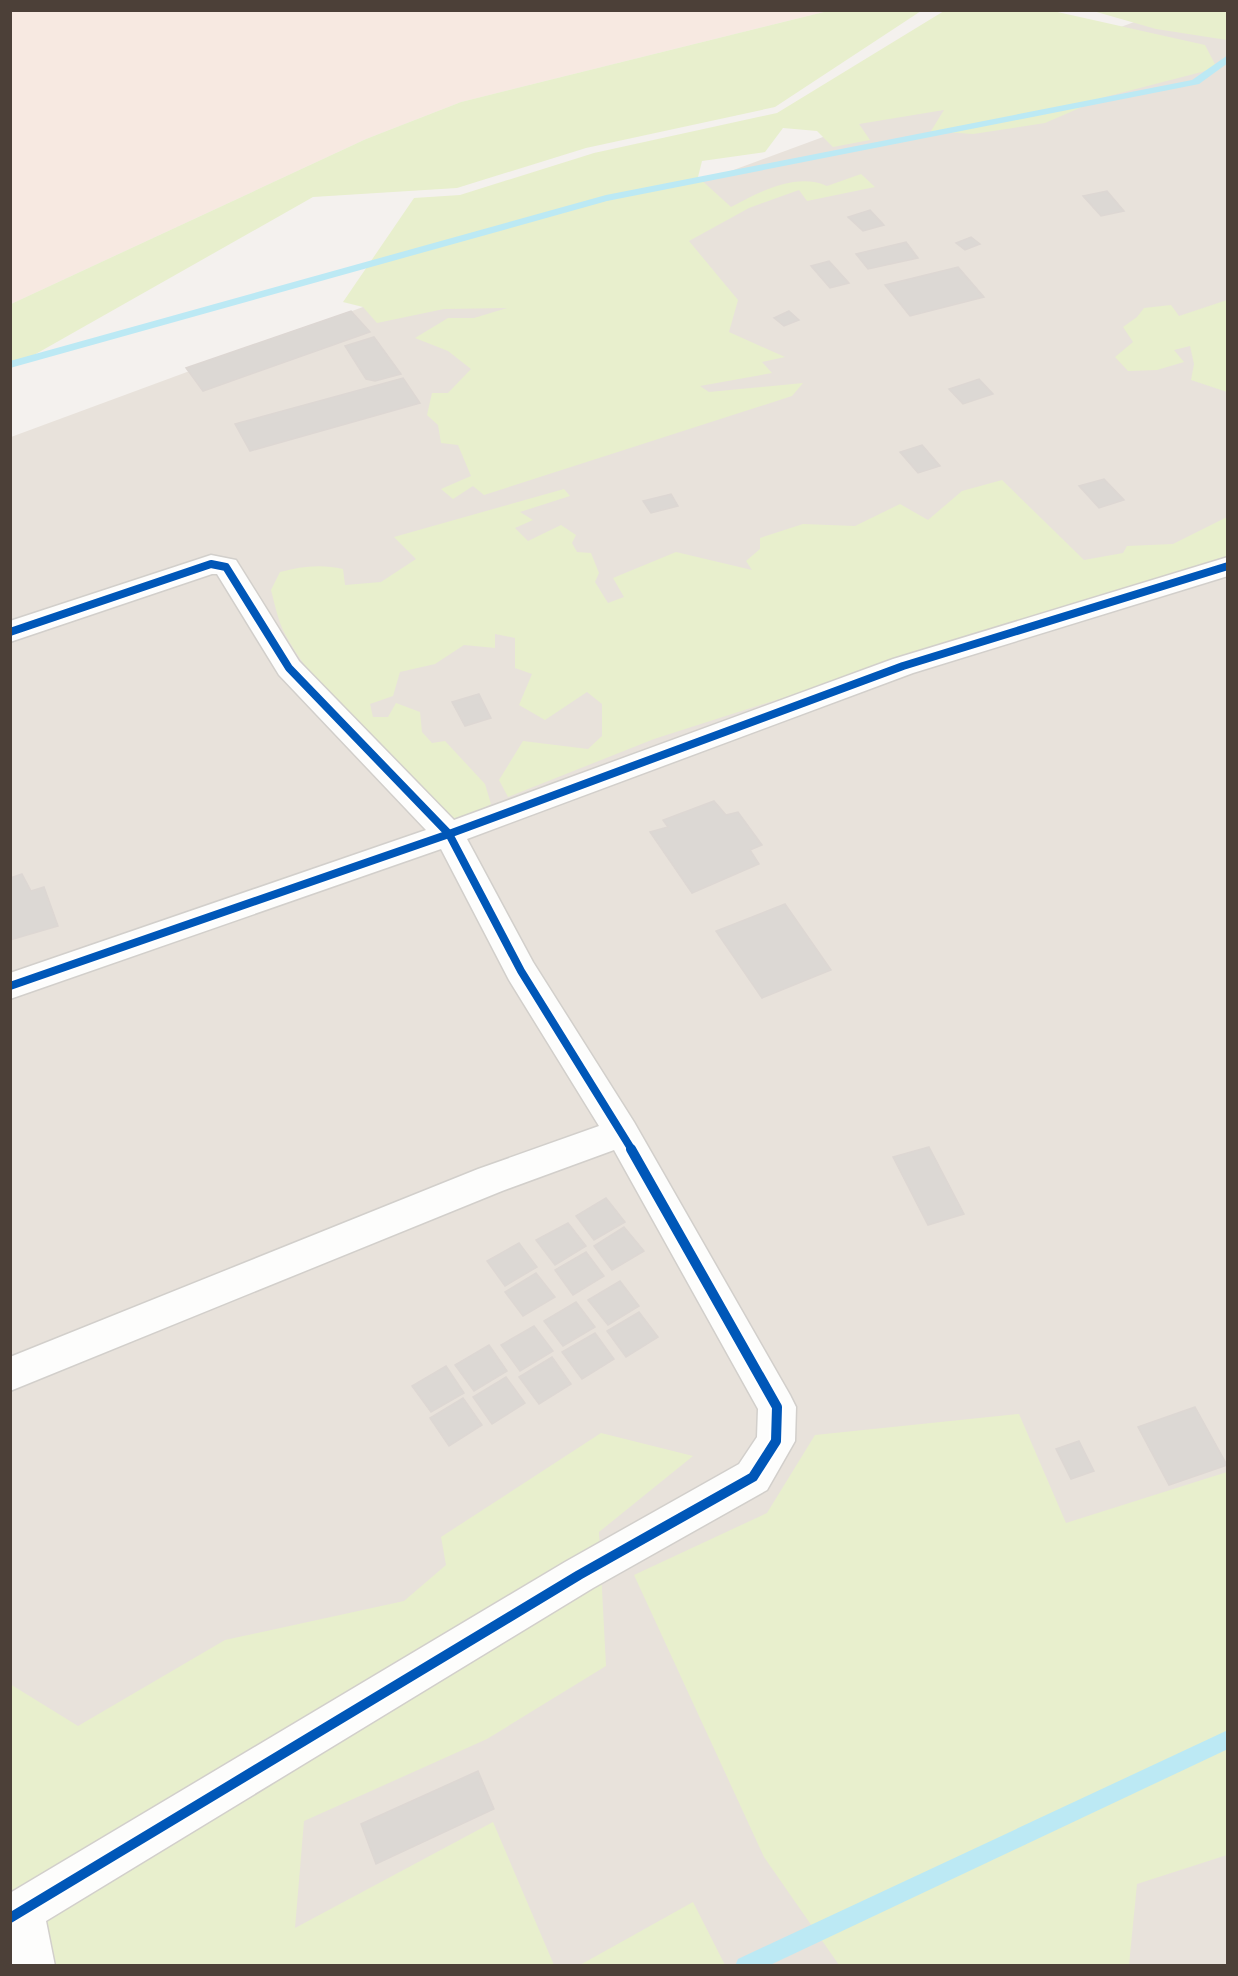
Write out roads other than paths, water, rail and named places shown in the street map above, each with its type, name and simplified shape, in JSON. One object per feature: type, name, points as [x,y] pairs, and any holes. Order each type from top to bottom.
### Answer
[{"type":"street","points":[[10,632],[211,564],[226,567],[290,668],[449,834],[521,971],[622,1132],[777,1407],[776,1441],[753,1477],[579,1575],[16,1916],[33,1965]]},
{"type":"street","points":[[10,986],[449,834],[903,666],[1227,566]]},
{"type":"street","points":[[10,1374],[490,1180],[622,1132]]},
{"type":"waterway","points":[[10,365],[606,198],[1195,82],[1228,58]]},
{"type":"waterway","points":[[745,1966],[1228,1739]]}]
